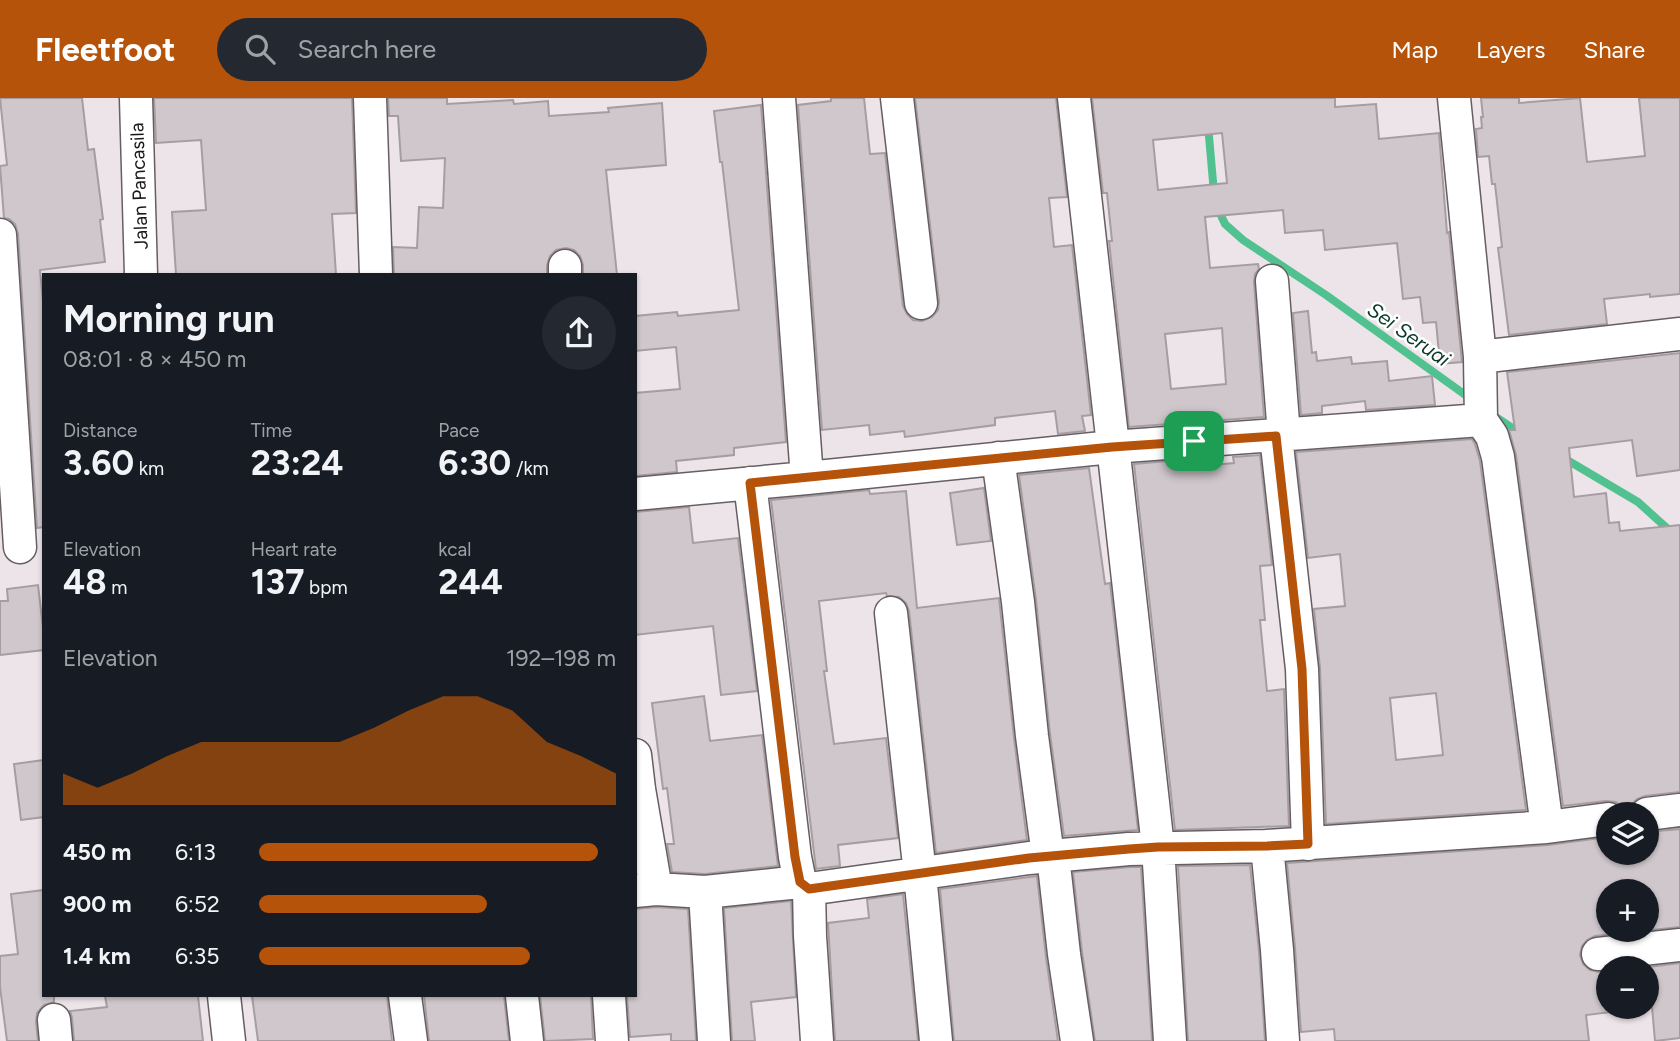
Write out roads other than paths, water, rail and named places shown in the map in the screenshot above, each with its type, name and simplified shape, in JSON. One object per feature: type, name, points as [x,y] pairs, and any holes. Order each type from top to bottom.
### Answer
[{"type":"street","name":"Jalan Pancasila","points":[[136,98],[141,273]]},
{"type":"street","points":[[370,98],[376,273]]},
{"type":"street","points":[[779,98],[807,478]]},
{"type":"street","points":[[897,98],[921,303]]},
{"type":"street","points":[[1074,98],[1158,847],[1170,1041]]},
{"type":"street","points":[[1454,98],[1480,357],[1481,410],[1498,457],[1547,827]]},
{"type":"street","points":[[0,234],[21,547]]},
{"type":"street","points":[[1272,281],[1280,435],[1302,669],[1308,844]]},
{"type":"street","points":[[1480,357],[1680,334]]},
{"type":"street","points":[[637,494],[1112,447],[1280,435],[1481,410]]},
{"type":"street","points":[[998,458],[1032,736],[1077,1041]]},
{"type":"street","points":[[750,483],[793,844],[804,885],[817,1041]]},
{"type":"street","points":[[891,613],[936,1041]]},
{"type":"street","points":[[637,772],[646,890],[705,892],[804,885],[920,874],[1051,856],[1158,847],[1308,844],[1547,827],[1596,821]]},
{"type":"street","points":[[1659,813],[1680,810]]},
{"type":"street","points":[[1267,846],[1278,950],[1283,1041]]},
{"type":"street","points":[[705,892],[714,1041]]},
{"type":"street","points":[[1598,954],[1680,945]]},
{"type":"street","points":[[224,997],[229,1041]]},
{"type":"street","points":[[405,997],[411,1041]]},
{"type":"street","points":[[522,997],[527,1041]]},
{"type":"street","points":[[609,997],[612,1041]]},
{"type":"waterway","name":"Sei Seruai","points":[[1208,125],[1214,193]]},
{"type":"waterway","name":"Sei Seruai","points":[[1218,209],[1225,224],[1243,240],[1326,295],[1471,399]]},
{"type":"waterway","name":"Sei Seruai","points":[[1493,415],[1523,435]]},
{"type":"waterway","name":"Sei Seruai","points":[[1562,457],[1638,502],[1680,540]]}]
